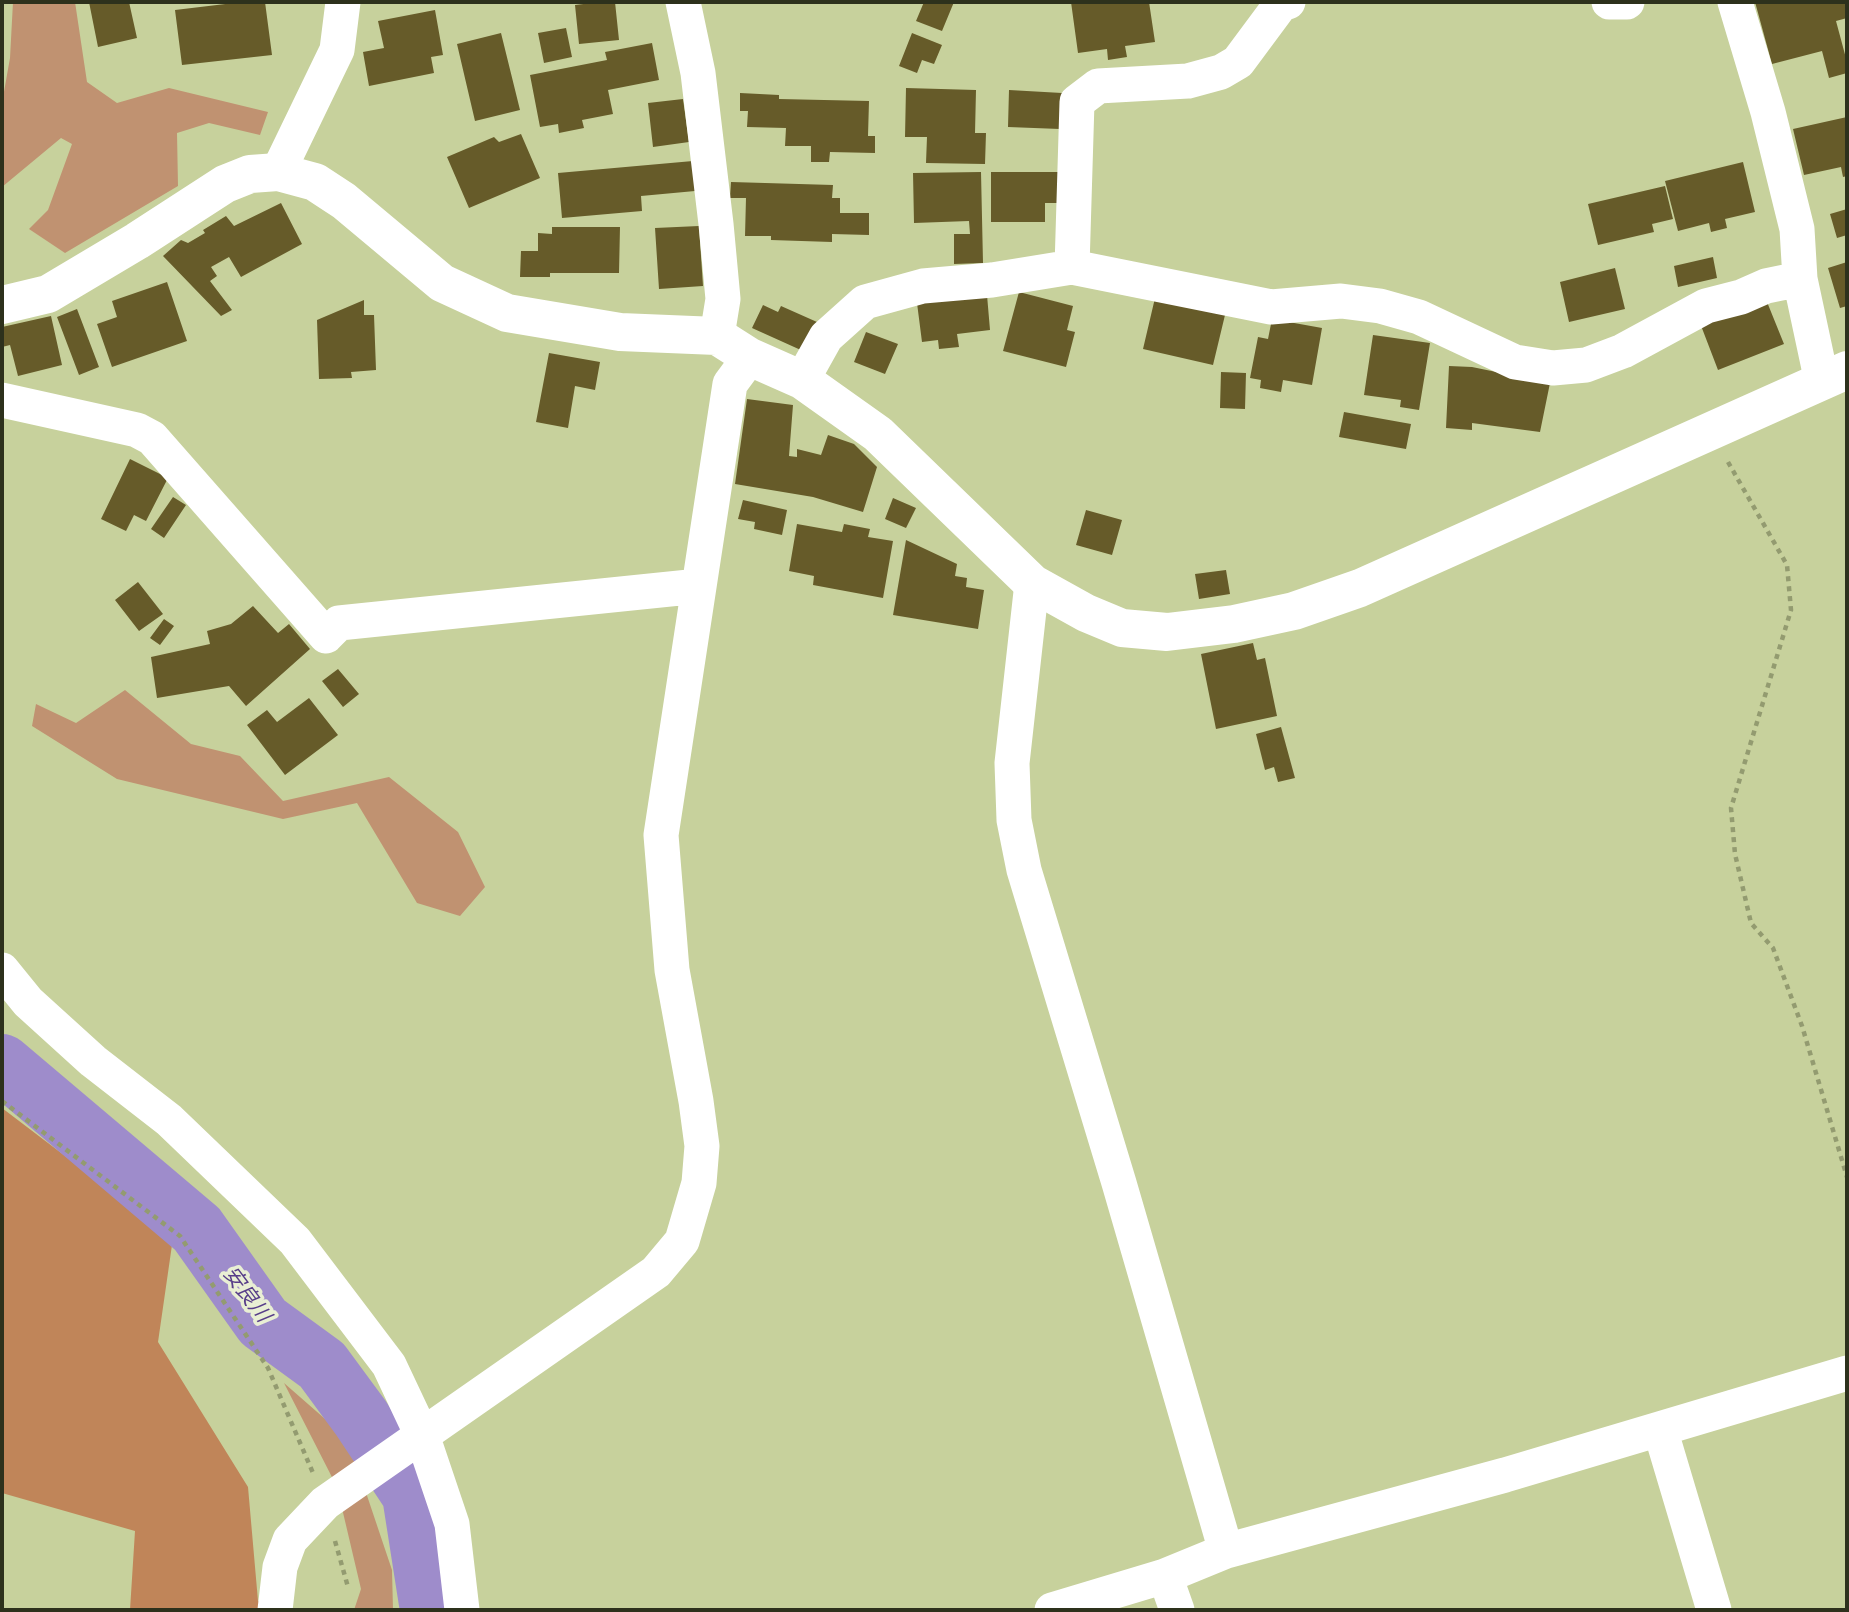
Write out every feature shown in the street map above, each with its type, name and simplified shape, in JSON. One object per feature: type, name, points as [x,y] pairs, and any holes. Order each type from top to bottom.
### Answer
[{"type":"street","points":[[278,172],[337,50],[343,2]]},
{"type":"street","points":[[682,2],[698,73],[716,224],[723,299],[717,336]]},
{"type":"street","points":[[1072,267],[1077,102],[1098,86],[1188,81],[1221,72],[1238,62],[1281,4],[1288,2]]},
{"type":"street","points":[[1609,2],[1627,2]]},
{"type":"street","points":[[2,305],[48,294],[225,184],[250,174],[278,172],[315,182],[344,201],[442,283],[507,313],[621,332],[717,336],[750,357],[802,380],[878,434],[1032,583],[1086,612],[1122,628],[1167,632],[1234,624],[1294,611],[1360,588],[1835,376],[1800,279],[1797,229],[1768,112],[1735,2]]},
{"type":"street","points":[[802,380],[826,337],[865,302],[923,286],[992,280],[1072,267],[1271,307],[1341,301],[1380,306],[1419,317],[1515,362],[1553,368],[1586,365],[1623,351],[1706,306],[1741,297],[1766,286],[1800,279]]},
{"type":"street","points":[[275,1610],[280,1567],[290,1540],[325,1503],[656,1272],[682,1241],[699,1183],[702,1146],[672,970],[661,835],[730,384],[750,357]]},
{"type":"street","points":[[2,400],[138,430],[152,438],[326,636],[339,622],[699,586]]},
{"type":"street","points":[[1032,583],[1012,763],[1014,820],[1024,870],[1226,1551]]},
{"type":"street","points":[[2,970],[27,1002],[93,1061],[169,1120],[295,1241],[389,1366],[422,1435],[452,1524],[462,1610]]},
{"type":"street","points":[[1052,1610],[1166,1576],[1226,1551],[1505,1475],[1847,1373]]},
{"type":"street","points":[[1660,1429],[1714,1610]]},
{"type":"street","points":[[1166,1576],[1177,1610]]},
{"type":"path","points":[[1710,432],[1787,565],[1791,610],[1731,808],[1735,854],[1751,923],[1773,948],[1802,1026],[1847,1177]]},
{"type":"path","points":[[2,1101],[180,1236],[268,1368],[325,1503],[348,1587]]},
{"type":"shaded area","points":[[13,2],[75,2],[87,82],[117,103],[169,88],[268,112],[260,135],[209,123],[177,133],[178,186],[65,253],[29,229],[48,210],[72,144],[61,138],[2,187],[2,103],[10,58]]},
{"type":"shaded area","points":[[125,690],[191,744],[240,756],[283,801],[389,777],[458,832],[485,887],[460,916],[417,903],[357,803],[283,819],[117,779],[32,726],[36,704],[76,723]]},
{"type":"shaded area","points":[[2,1108],[173,1238],[158,1342],[248,1487],[258,1601],[271,1610],[130,1610],[135,1531],[2,1493]]},
{"type":"shaded area","points":[[284,1383],[348,1439],[392,1570],[393,1610],[354,1610],[361,1589],[337,1487]]},
{"type":"building","points":[[89,2],[129,2],[137,38],[98,47]]},
{"type":"building","points":[[265,2],[272,55],[182,65],[175,10]]},
{"type":"building","points":[[615,2],[619,40],[579,44],[575,5]]},
{"type":"building","points":[[924,2],[954,2],[942,31],[916,21]]},
{"type":"building","points":[[1071,2],[1149,2],[1155,42],[1125,46],[1127,57],[1108,60],[1107,49],[1078,53]]},
{"type":"building","points":[[1755,2],[1847,2],[1847,18],[1836,21],[1847,62],[1847,73],[1829,78],[1822,51],[1772,64]]},
{"type":"building","points":[[435,10],[443,55],[431,57],[434,73],[369,86],[363,52],[384,48],[378,21]]},
{"type":"building","points":[[566,28],[572,57],[544,63],[538,33]]},
{"type":"building","points":[[501,33],[520,110],[475,121],[457,44]]},
{"type":"building","points":[[912,33],[942,45],[934,64],[922,60],[917,73],[899,66]]},
{"type":"building","points":[[652,43],[659,80],[608,90],[613,114],[582,120],[584,128],[559,133],[558,124],[540,127],[530,75],[607,60],[605,52]]},
{"type":"building","points":[[906,88],[976,90],[975,133],[986,133],[985,164],[926,163],[927,137],[905,137]]},
{"type":"building","points":[[1009,90],[1062,93],[1060,129],[1008,127]]},
{"type":"building","points":[[740,93],[779,95],[779,99],[869,101],[868,136],[875,136],[875,153],[830,152],[829,162],[811,162],[811,146],[785,146],[786,128],[747,127],[748,111],[740,111]]},
{"type":"building","points":[[683,99],[689,142],[653,147],[648,103]]},
{"type":"building","points":[[1847,117],[1847,176],[1843,177],[1841,167],[1804,175],[1793,129]]},
{"type":"building","points":[[521,134],[540,178],[469,208],[447,157],[494,137],[499,142]]},
{"type":"building","points":[[693,161],[695,191],[641,196],[642,211],[562,218],[558,173]]},
{"type":"building","points":[[1743,162],[1755,212],[1725,219],[1727,228],[1711,232],[1709,223],[1678,231],[1665,181]]},
{"type":"building","points":[[981,172],[983,263],[954,264],[954,234],[970,234],[969,221],[914,223],[913,173]]},
{"type":"building","points":[[991,172],[1058,172],[1058,203],[1045,203],[1045,222],[991,222]]},
{"type":"building","points":[[731,182],[833,185],[832,198],[840,198],[840,213],[869,213],[869,235],[832,234],[832,242],[771,240],[771,236],[745,236],[746,198],[730,198]]},
{"type":"building","points":[[1665,186],[1673,219],[1652,224],[1654,232],[1598,245],[1588,204]]},
{"type":"building","points":[[281,203],[302,244],[241,277],[229,257],[211,267],[217,276],[210,281],[232,310],[221,316],[163,256],[181,240],[188,243],[226,216],[234,226]]},
{"type":"building","points":[[1847,209],[1847,235],[1837,238],[1830,214]]},
{"type":"building","points":[[699,226],[703,286],[659,289],[655,228]]},
{"type":"building","points":[[552,227],[620,227],[619,273],[550,273],[550,277],[520,277],[521,251],[538,251],[538,233],[552,234]]},
{"type":"building","points":[[1713,257],[1717,278],[1678,287],[1674,266]]},
{"type":"building","points":[[1847,262],[1847,306],[1840,308],[1828,268]]},
{"type":"building","points":[[1615,268],[1625,309],[1569,322],[1560,282]]},
{"type":"building","points":[[167,282],[187,341],[112,367],[97,324],[117,317],[112,301]]},
{"type":"building","points":[[1019,292],[1073,306],[1067,330],[1075,332],[1066,367],[1003,351]]},
{"type":"building","points":[[987,295],[990,330],[957,334],[959,347],[939,349],[938,340],[922,342],[917,303]]},
{"type":"building","points":[[1765,297],[1784,344],[1718,370],[1700,323]]},
{"type":"building","points":[[1155,298],[1225,315],[1213,365],[1143,349]]},
{"type":"building","points":[[364,300],[364,315],[374,315],[376,370],[351,372],[352,378],[319,379],[317,320]]},
{"type":"building","points":[[763,305],[778,312],[781,306],[817,322],[803,351],[752,328]]},
{"type":"building","points":[[77,309],[99,367],[79,375],[57,317]]},
{"type":"building","points":[[51,316],[62,365],[18,376],[10,345],[2,347],[2,327]]},
{"type":"building","points":[[1272,319],[1322,328],[1312,385],[1283,380],[1281,392],[1260,388],[1261,380],[1250,378],[1258,337],[1268,339]]},
{"type":"building","points":[[866,332],[898,344],[885,374],[854,362]]},
{"type":"building","points":[[1373,335],[1430,343],[1419,410],[1400,407],[1401,400],[1364,395]]},
{"type":"building","points":[[549,353],[600,362],[595,390],[575,386],[568,428],[536,422]]},
{"type":"building","points":[[1449,366],[1472,367],[1550,383],[1540,432],[1472,423],[1472,430],[1446,428]]},
{"type":"building","points":[[1221,372],[1246,373],[1245,409],[1220,408]]},
{"type":"building","points":[[747,399],[793,405],[789,456],[797,457],[797,449],[821,455],[828,435],[854,444],[877,467],[863,512],[813,497],[735,484]]},
{"type":"building","points":[[1344,412],[1411,424],[1406,449],[1339,437]]},
{"type":"building","points":[[130,459],[168,478],[146,521],[134,515],[126,531],[101,519]]},
{"type":"building","points":[[173,497],[186,505],[164,538],[151,529]]},
{"type":"building","points":[[893,498],[916,508],[906,528],[885,519]]},
{"type":"building","points":[[743,500],[787,510],[782,535],[754,529],[755,522],[738,519]]},
{"type":"building","points":[[1086,510],[1122,520],[1112,555],[1076,545]]},
{"type":"building","points":[[797,524],[842,532],[844,524],[870,529],[868,537],[893,541],[883,598],[813,585],[814,576],[789,571]]},
{"type":"building","points":[[906,540],[957,564],[955,576],[967,578],[966,587],[984,590],[978,629],[893,615]]},
{"type":"building","points":[[1226,570],[1230,594],[1199,599],[1195,574]]},
{"type":"building","points":[[138,582],[163,614],[139,631],[115,600]]},
{"type":"building","points":[[253,606],[278,633],[289,624],[310,649],[246,706],[229,686],[157,698],[151,657],[210,644],[207,631],[231,624]]},
{"type":"building","points":[[164,619],[174,626],[160,645],[150,638]]},
{"type":"building","points":[[1253,643],[1257,660],[1265,658],[1277,716],[1216,729],[1201,654]]},
{"type":"building","points":[[338,669],[359,694],[343,707],[322,681]]},
{"type":"building","points":[[309,698],[338,735],[285,775],[247,725],[267,710],[277,722]]},
{"type":"building","points":[[1281,727],[1295,778],[1278,782],[1274,767],[1265,770],[1256,734]]},
{"type":"waterway","name":"安良川","points":[[2,1064],[197,1229],[263,1322],[322,1365],[412,1495],[430,1610]]}]
